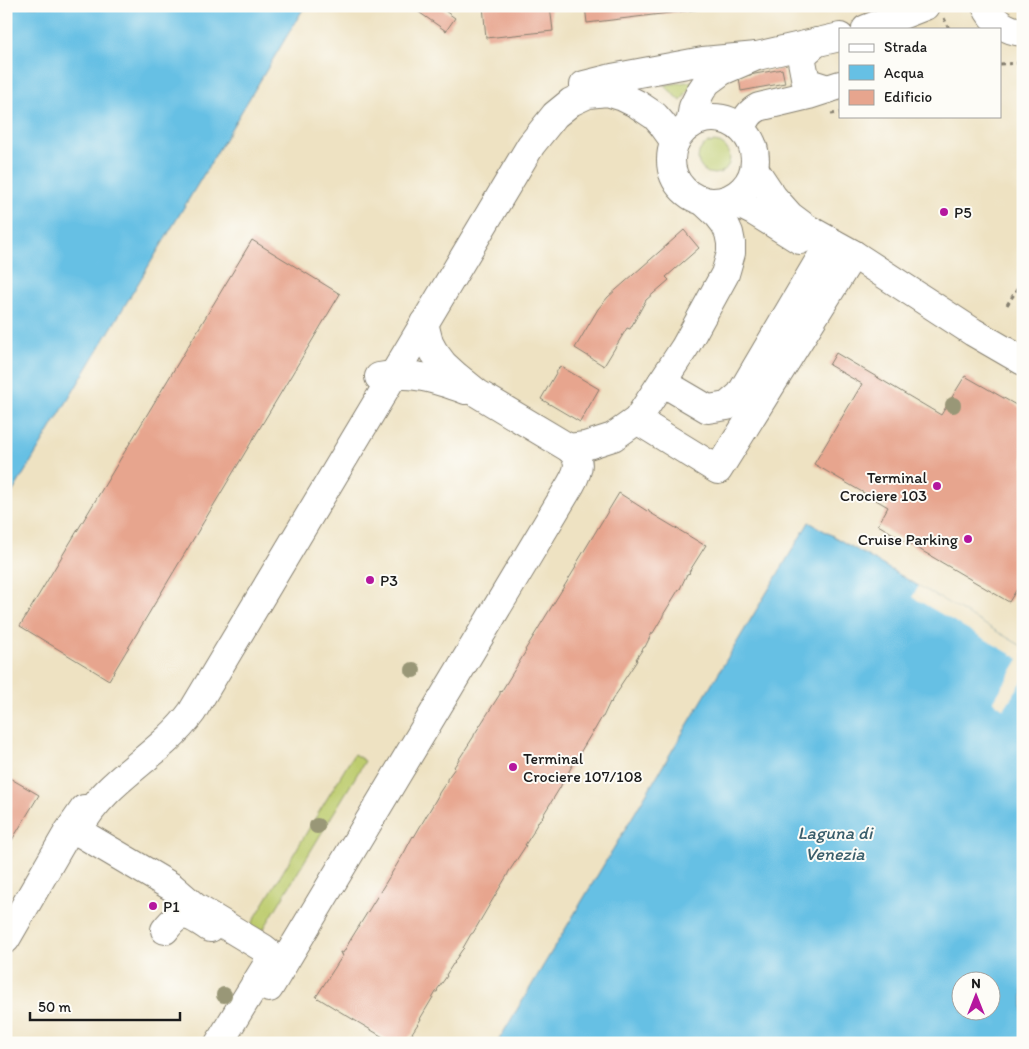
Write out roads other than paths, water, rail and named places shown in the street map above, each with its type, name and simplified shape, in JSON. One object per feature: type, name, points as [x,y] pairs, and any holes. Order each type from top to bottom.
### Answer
[{"type":"lane","points":[[869,28],[925,6]]},
{"type":"lane","points":[[219,1043],[266,965],[269,956],[263,948],[195,908],[172,887],[84,836],[80,832],[80,827],[96,804],[139,763],[178,730],[192,712],[464,228],[520,130],[531,118],[561,94],[573,88],[612,78],[703,61],[757,56],[829,39]]},
{"type":"lane","points":[[829,39],[801,56],[806,82],[834,87]]},
{"type":"lane","points":[[757,56],[722,71],[707,82],[701,90],[671,156],[675,177],[683,189],[695,198],[741,205],[755,212],[974,332],[1023,361]]},
{"type":"lane","points":[[612,78],[630,82],[652,92],[682,133]]},
{"type":"lane","points":[[742,128],[753,110],[768,104],[834,87]]},
{"type":"lane","points":[[6,939],[68,832],[90,800],[120,770],[158,726],[183,693],[256,568],[381,378],[424,323],[531,144],[555,114],[571,102],[588,94],[607,92],[623,96],[638,104],[655,116],[662,124],[682,133]]},
{"type":"lane","points":[[682,133],[707,118],[716,117],[726,119],[742,128],[753,143],[756,161],[755,170],[748,184],[731,198],[713,200]]},
{"type":"lane","points":[[755,170],[773,197],[790,216],[840,258]]},
{"type":"lane","points":[[568,448],[585,446],[613,437],[636,420],[685,347],[725,274],[729,263],[731,243],[729,233],[718,215],[713,200]]},
{"type":"lane","points":[[662,382],[708,409],[727,406],[740,395],[840,258]]},
{"type":"lane","points":[[636,420],[718,470],[840,258]]},
{"type":"lane","points":[[236,1043],[576,473],[577,458],[568,448],[477,393],[443,364],[429,343],[424,323]]},
{"type":"lane","points":[[381,378],[420,376],[477,393]]},
{"type":"lane","points":[[33,894],[72,841],[128,871],[144,871]]},
{"type":"lane","points":[[165,930],[174,918],[178,916],[183,915],[195,918],[260,959],[262,971]]},
{"type":"water","points":[[6,6],[305,6],[6,503]]},
{"type":"water","name":"Laguna di Venezia","points":[[809,522],[1023,647],[1023,1029],[1021,1032],[1023,1033],[1023,1043],[497,1043]]},
{"type":"place","name":"P5","points":[[944,212]]},
{"type":"place","name":"Terminal Crociere 103","points":[[937,486]]},
{"type":"place","name":"Cruise Parking","points":[[968,539]]},
{"type":"place","name":"P3","points":[[370,580]]},
{"type":"place","name":"Terminal Crociere 107/108","points":[[513,767]]},
{"type":"place","name":"P1","points":[[153,906]]}]
